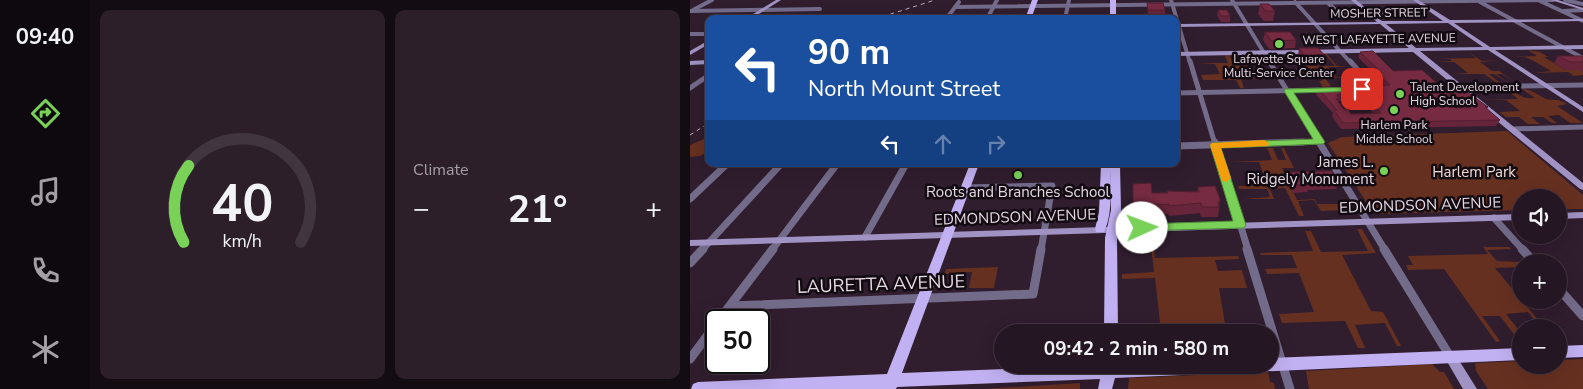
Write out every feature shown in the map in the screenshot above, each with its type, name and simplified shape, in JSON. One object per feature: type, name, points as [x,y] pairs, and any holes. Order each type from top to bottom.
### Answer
[{"type":"main road","points":[[754,15],[778,0]]},
{"type":"main road","points":[[1553,0],[1583,10]]},
{"type":"main road","points":[[1355,1],[1583,187]]},
{"type":"main road","points":[[1416,1],[1583,110]]},
{"type":"main road","points":[[1030,15],[1034,3]]},
{"type":"main road","name":"MOSHER STREET","points":[[1180,26],[1582,20]]},
{"type":"main road","points":[[690,54],[705,45]]},
{"type":"main road","name":"WEST LAFAYETTE AVENUE","points":[[1180,54],[1583,47]]},
{"type":"main road","points":[[690,63],[705,62]]},
{"type":"main road","points":[[891,385],[973,167]]},
{"type":"main road","points":[[1100,229],[1104,212],[1106,167]]},
{"type":"main road","points":[[1110,324],[1111,238],[1116,210],[1115,167]]},
{"type":"main road","points":[[1567,216],[1583,215]]},
{"type":"main road","name":"EDMONDSON AVENUE","points":[[690,243],[1512,217]]},
{"type":"main road","points":[[1567,352],[1583,351]]},
{"type":"main road","points":[[1279,364],[1512,355]]},
{"type":"main road","points":[[1451,358],[1470,389]]},
{"type":"main road","points":[[698,389],[891,385],[1042,374]]},
{"type":"main road","points":[[1105,389],[1109,374]]},
{"type":"street","points":[[690,11],[712,0]]},
{"type":"street","points":[[989,15],[997,0]]},
{"type":"street","points":[[1066,15],[1069,0]]},
{"type":"street","points":[[1538,0],[1582,20]]},
{"type":"street","points":[[955,8],[1034,3],[1068,6],[1171,2],[1553,0]]},
{"type":"street","points":[[1565,0],[1583,4]]},
{"type":"street","points":[[1294,1],[1375,89],[1366,89]]},
{"type":"street","points":[[1325,2],[1340,14],[1400,13],[1385,1]]},
{"type":"street","points":[[1477,1],[1583,58]]},
{"type":"street","points":[[949,15],[959,2]]},
{"type":"street","points":[[1171,2],[1175,15]]},
{"type":"street","points":[[1233,2],[1451,358]]},
{"type":"street","points":[[690,11],[820,9]]},
{"type":"street","points":[[1561,11],[1583,10]]},
{"type":"street","points":[[1180,32],[1290,389]]},
{"type":"street","points":[[690,34],[705,34]]},
{"type":"street","points":[[690,88],[705,79]]},
{"type":"street","points":[[1461,87],[1583,85]]},
{"type":"street","points":[[1180,93],[1331,90]]},
{"type":"street","points":[[1511,129],[1583,127]]},
{"type":"street","points":[[1180,146],[1320,142]]},
{"type":"street","points":[[690,199],[724,167]]},
{"type":"street","points":[[690,263],[778,167]]},
{"type":"street","points":[[728,309],[835,167]]},
{"type":"street","points":[[865,237],[904,167]]},
{"type":"street","points":[[966,188],[1052,186],[1044,231]]},
{"type":"street","points":[[1494,218],[1527,254]]},
{"type":"street","name":"LAURETTA AVENUE","points":[[730,306],[1033,294],[1044,231]]},
{"type":"street","points":[[1567,298],[1583,316]]},
{"type":"street","points":[[690,359],[705,339]]},
{"type":"green space","points":[[1528,50],[1540,52],[1548,57],[1544,57],[1565,70],[1583,70],[1583,75],[1574,76],[1568,72],[1533,73],[1551,71],[1525,57],[1509,57],[1537,56]]},
{"type":"green space","points":[[1467,51],[1482,61],[1501,60],[1480,62],[1492,71],[1499,71],[1516,83],[1502,74],[1496,74],[1508,83],[1494,74],[1489,74],[1500,83],[1484,74],[1452,74],[1468,73],[1454,62],[1436,61],[1452,61],[1450,59],[1432,59],[1476,58]]},
{"type":"green space","points":[[1291,54],[1302,66],[1335,66],[1325,54],[1327,54],[1337,66],[1348,67],[1328,67],[1336,77],[1358,77],[1325,78],[1331,86],[1323,87],[1319,81],[1322,81],[1320,78],[1287,78],[1307,77]]},
{"type":"green space","points":[[1229,55],[1233,63],[1248,63],[1254,78],[1273,78],[1241,79],[1244,88],[1240,88],[1236,80],[1203,80],[1201,75],[1220,74],[1215,64],[1197,63],[1228,63],[1225,56]]},
{"type":"green space","points":[[1506,89],[1525,98],[1535,98],[1522,89],[1547,99],[1563,102],[1567,104],[1557,106],[1583,123],[1570,123],[1559,115],[1548,116],[1557,123],[1552,123],[1543,117],[1531,117],[1540,124],[1528,124],[1519,117],[1506,117],[1499,112],[1520,111],[1506,100],[1483,100],[1518,99]]},
{"type":"green space","name":"Harlem Park","points":[[1507,131],[1583,195],[1583,209],[1567,209],[1567,189],[1512,189],[1512,210],[1374,214],[1328,143],[1342,137]]},
{"type":"green space","points":[[705,139],[705,153],[700,156],[690,157],[690,145]]},
{"type":"green space","points":[[1267,148],[1273,148],[1278,160],[1286,160],[1281,148],[1284,148],[1294,168],[1282,168],[1297,200],[1315,199],[1317,204],[1345,204],[1349,210],[1321,211],[1314,200],[1298,201],[1304,216],[1299,216],[1285,188],[1270,189],[1274,199],[1243,199],[1270,197],[1267,189],[1239,189],[1238,186],[1267,185],[1259,162],[1230,162],[1272,160]]},
{"type":"green space","points":[[1357,229],[1362,229],[1376,253],[1342,255],[1371,311],[1383,312],[1401,346],[1397,346],[1385,323],[1355,325],[1365,348],[1358,348],[1345,321],[1282,323],[1279,314],[1314,312],[1299,273],[1267,274],[1265,269],[1297,268],[1292,255],[1261,255],[1260,253],[1313,251],[1305,231],[1311,231],[1321,252],[1368,251]]},
{"type":"green space","points":[[1150,236],[1153,236],[1155,258],[1238,256],[1239,259],[1215,260],[1218,271],[1242,270],[1247,288],[1219,288],[1225,324],[1160,324],[1155,278],[1122,279],[1122,274],[1154,272]]},
{"type":"green space","points":[[1483,247],[1509,247],[1511,249],[1487,250],[1497,261],[1512,262],[1512,267],[1495,268],[1512,288],[1512,309],[1529,309],[1537,319],[1534,319],[1528,312],[1506,314],[1512,322],[1512,332],[1500,316],[1482,316],[1500,341],[1496,342],[1444,269],[1408,270],[1406,265],[1413,265],[1408,256],[1488,254]]},
{"type":"green space","points":[[998,267],[994,288],[969,288],[972,272],[944,274],[946,269]]},
{"type":"green space","points":[[1583,359],[1583,389],[1488,389],[1476,371],[1475,363],[1512,361],[1512,374],[1567,374],[1567,360]]},
{"type":"green space","points":[[1432,364],[1440,372],[1444,372],[1454,389],[1309,389],[1306,371]]},
{"type":"green space","points":[[1268,374],[1270,382],[1274,383],[1275,389],[1128,389],[1129,378]]},
{"type":"green space","points":[[1080,383],[1080,389],[983,389]]},
{"type":"building","points":[[1147,3],[1163,3],[1165,10],[1148,10]]},
{"type":"building","points":[[1260,4],[1269,4],[1275,11],[1265,11]]},
{"type":"building","points":[[1218,10],[1227,10],[1230,16],[1221,16]]},
{"type":"building","points":[[1265,32],[1290,32],[1296,40],[1271,41]]},
{"type":"building","points":[[1299,48],[1318,48],[1326,57],[1306,58]]},
{"type":"building","points":[[1373,51],[1393,71],[1422,70],[1439,85],[1457,85],[1488,107],[1485,107],[1500,120],[1343,123],[1334,110],[1337,110],[1318,88],[1390,85],[1378,74],[1382,73],[1360,52]],"holes":[[[1365,94],[1381,113],[1351,114],[1336,99],[1340,99],[1337,95]],[[1441,95],[1456,95],[1471,108],[1455,108]]]},
{"type":"building","points":[[1558,56],[1583,56],[1583,62],[1570,62]]},
{"type":"building","points":[[1332,171],[1339,182],[1308,183],[1309,185],[1295,185],[1289,172]]},
{"type":"building","points":[[1151,183],[1152,193],[1168,193],[1167,191],[1199,192],[1198,187],[1215,186],[1220,199],[1220,202],[1218,202],[1219,207],[1202,207],[1201,203],[1169,206],[1169,204],[1153,205],[1153,209],[1136,209],[1136,204],[1133,204],[1133,184]]},
{"type":"railway","points":[[888,15],[935,0]]},
{"type":"railway","points":[[690,135],[705,126]]},
{"type":"slow traffic","points":[[1226,178],[1215,145],[1264,143]]},
{"type":"place","name":"Lafayette Square Multi-Service Center","points":[[1279,44]]},
{"type":"place","name":"Talent Development High School","points":[[1400,94]]},
{"type":"place","name":"Harlem Park Middle School","points":[[1394,110]]},
{"type":"place","name":"James L. Ridgely Monument","points":[[1384,171]]},
{"type":"place","name":"Roots and Branches School","points":[[1018,175]]},
{"type":"route","points":[[1142,228],[1240,225],[1215,145],[1320,142],[1288,91],[1362,89]]}]
